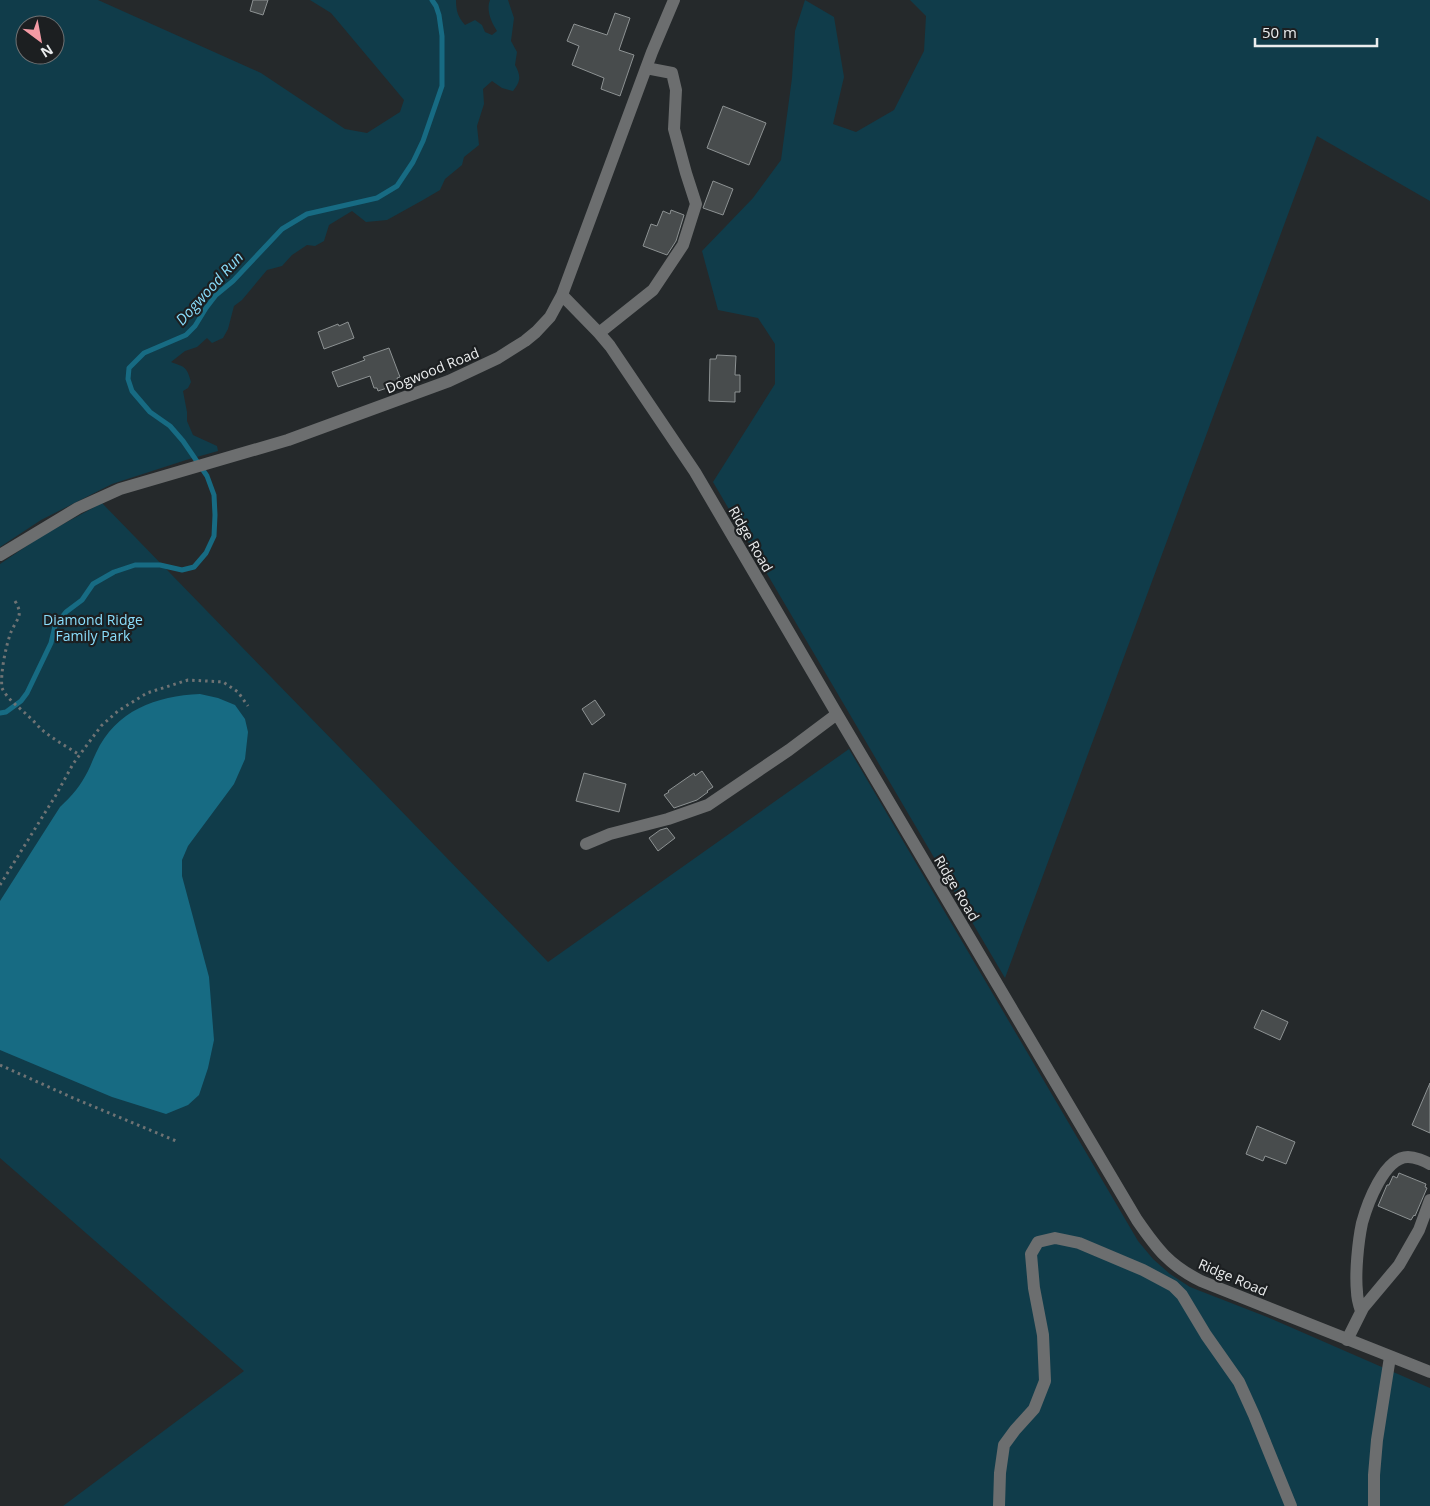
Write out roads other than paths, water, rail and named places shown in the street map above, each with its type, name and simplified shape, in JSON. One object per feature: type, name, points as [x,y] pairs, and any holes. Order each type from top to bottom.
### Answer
[{"type":"street","name":"Dogwood Road","points":[[0,555],[54,521],[99,497],[143,482],[288,440],[390,404],[449,381],[498,358],[536,332],[550,317],[562,295],[646,68],[674,0]]},
{"type":"street","points":[[599,333],[653,290],[683,245],[696,204],[674,129],[676,90],[672,73],[646,68]]},
{"type":"street","name":"Ridge Road","points":[[562,295],[599,333],[695,472],[1136,1220],[1152,1242],[1168,1260],[1184,1272],[1201,1281],[1430,1372]]},
{"type":"street","points":[[586,844],[610,834],[668,820],[708,805],[837,714]]},
{"type":"street","points":[[1361,1311],[1357,1293],[1362,1223],[1375,1188],[1388,1168],[1397,1161],[1407,1157],[1430,1164]]},
{"type":"street","points":[[1347,1340],[1361,1311],[1399,1265],[1419,1230],[1430,1200]]},
{"type":"street","points":[[999,1506],[1000,1473],[1004,1445],[1034,1409],[1045,1381],[1043,1335],[1034,1288],[1031,1254],[1038,1242],[1055,1238],[1079,1243],[1143,1270],[1173,1286],[1182,1296],[1206,1336],[1239,1382],[1291,1506]]},
{"type":"street","points":[[1374,1506],[1377,1440],[1390,1357]]},
{"type":"waterway","name":"Dogwood Run","points":[[0,713],[6,712],[21,701],[27,693],[51,643],[55,626],[66,612],[82,600],[93,584],[114,572],[135,565],[160,565],[182,570],[194,567],[206,553],[214,536],[215,515],[214,495],[207,476],[183,441],[170,426],[150,412],[132,391],[128,379],[129,368],[144,353],[186,335],[195,326],[216,295],[233,281],[282,229],[307,214],[377,198],[397,186],[413,162],[423,141],[442,86],[442,36],[439,15],[432,0]]},
{"type":"park label","name":"Diamond Ridge Family Park","points":[[93,628]]}]
